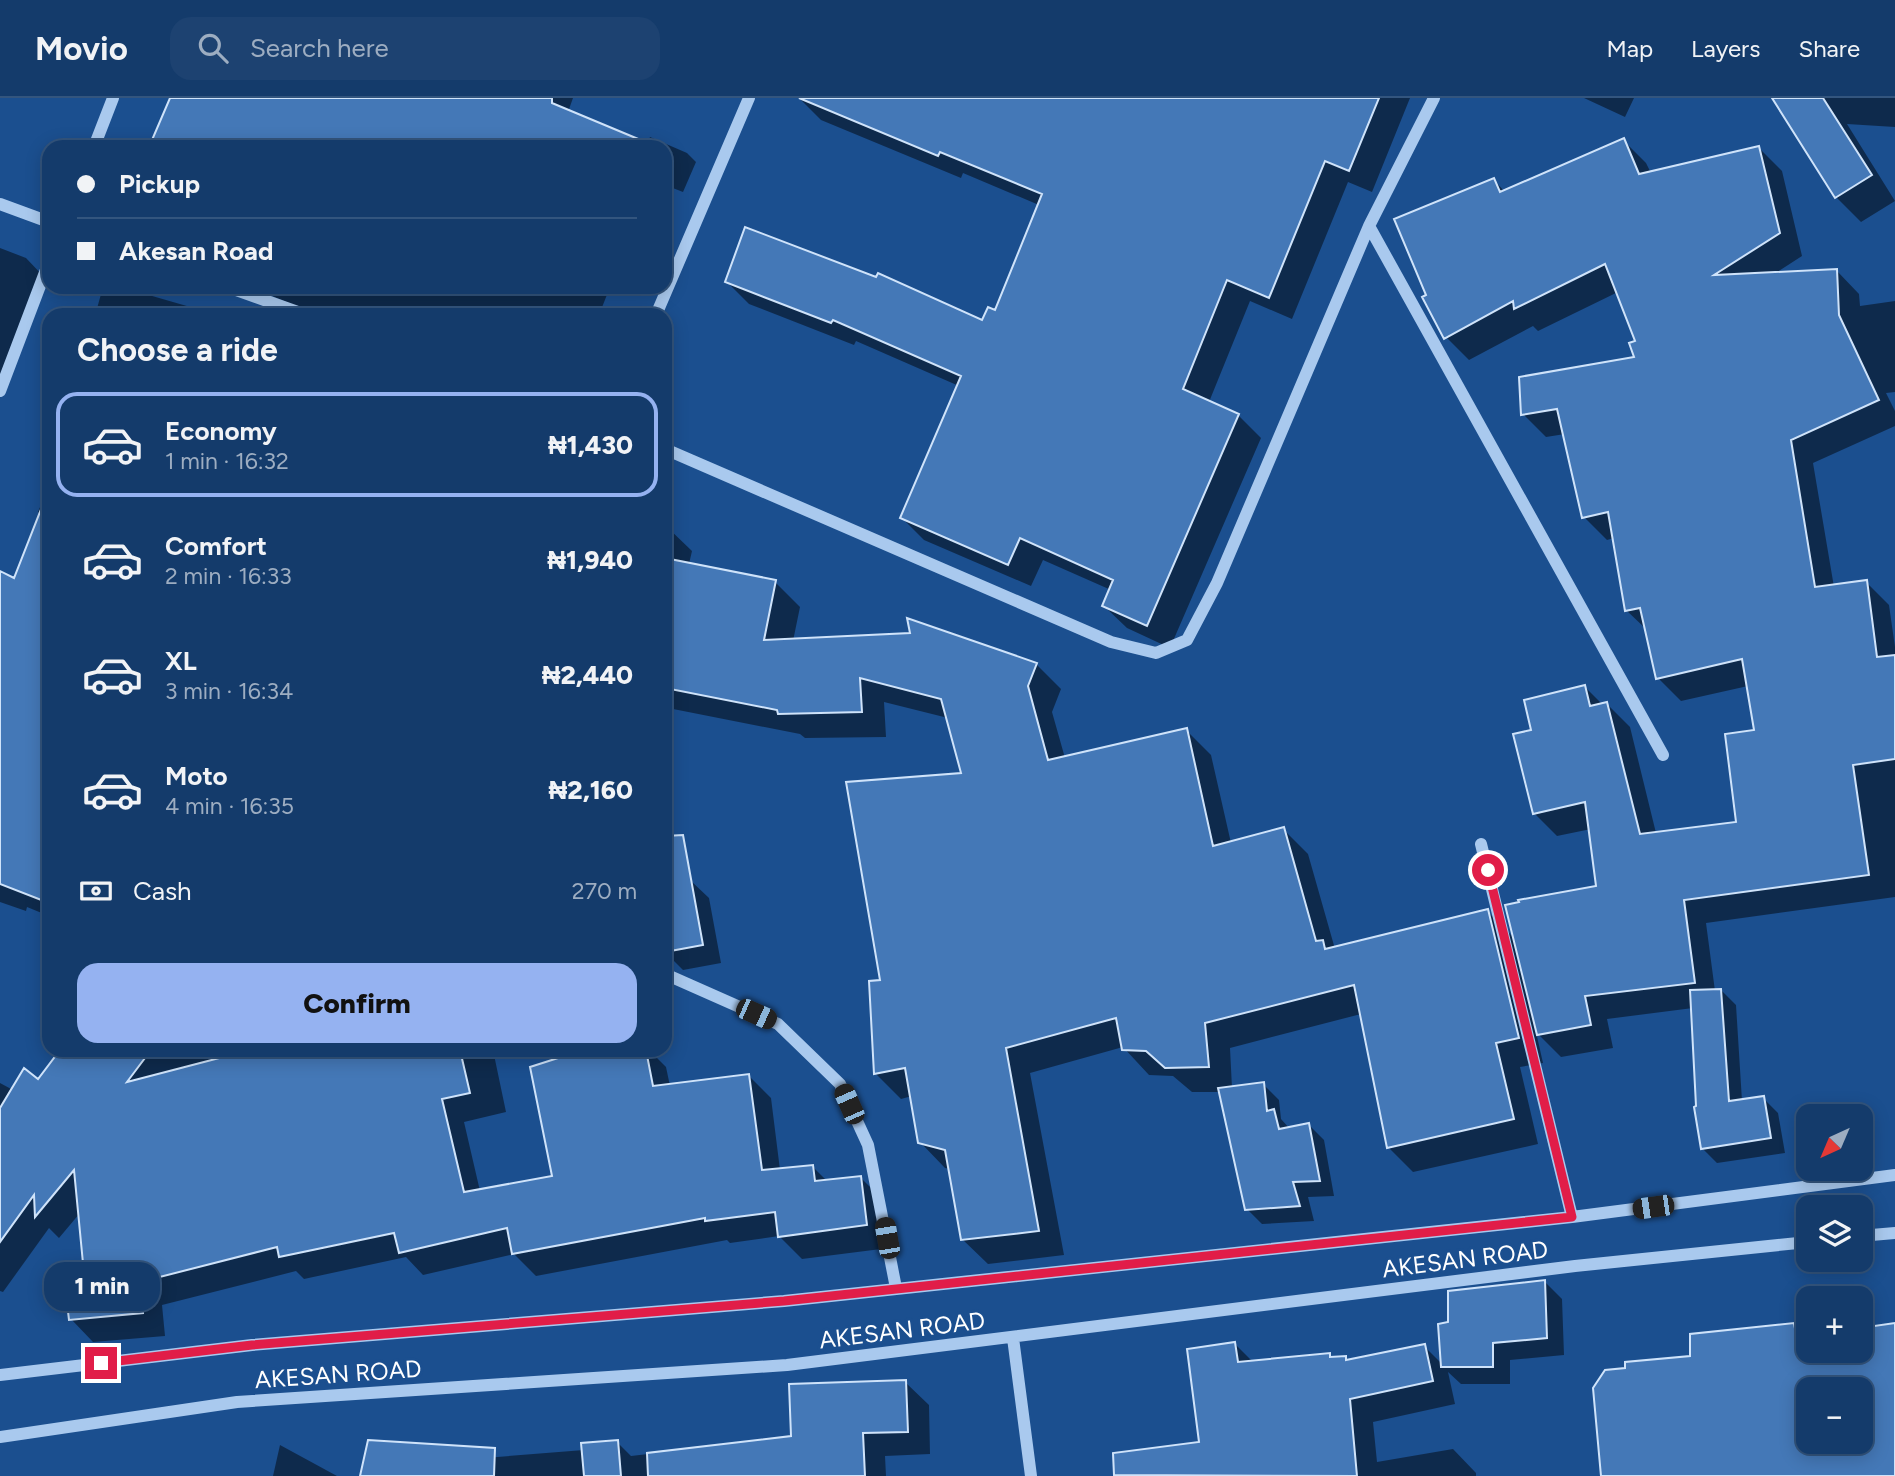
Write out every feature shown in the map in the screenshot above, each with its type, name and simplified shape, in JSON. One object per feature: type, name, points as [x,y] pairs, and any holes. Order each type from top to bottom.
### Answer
[{"type":"street","points":[[97,140],[113,98]]},
{"type":"street","points":[[672,278],[749,98]]},
{"type":"street","points":[[672,452],[1111,642],[1156,653],[1187,640],[1217,583],[1369,226],[1434,98]]},
{"type":"street","points":[[0,204],[42,219]]},
{"type":"street","points":[[1369,226],[1663,755]]},
{"type":"street","points":[[0,391],[42,280]]},
{"type":"street","points":[[248,294],[286,308]]},
{"type":"street","points":[[1481,844],[1572,1217]]},
{"type":"street","points":[[672,977],[778,1024],[840,1084],[868,1145],[896,1288]]},
{"type":"street","name":"AKESAN ROAD","points":[[0,1375],[252,1345],[784,1301],[1572,1217],[1895,1175]]},
{"type":"street","points":[[1873,1235],[1895,1233]]},
{"type":"street","name":"AKESAN ROAD","points":[[0,1437],[237,1402],[787,1365],[1575,1266],[1796,1243]]},
{"type":"street","points":[[1013,1338],[1031,1476]]},
{"type":"building","points":[[170,98],[552,98],[552,103],[641,140],[152,140]]},
{"type":"building","points":[[799,98],[1379,98],[1349,171],[1325,161],[1269,298],[1227,280],[1183,389],[1239,414],[1147,626],[1102,606],[1113,580],[1020,538],[1008,565],[900,518],[961,376],[833,320],[831,323],[725,282],[745,227],[876,277],[878,273],[982,320],[988,307],[995,310],[1042,194],[940,152],[938,156]]},
{"type":"building","points":[[1772,98],[1823,98],[1872,175],[1835,198]]},
{"type":"building","points":[[1624,138],[1639,174],[1759,146],[1780,233],[1714,275],[1837,269],[1839,315],[1879,400],[1791,440],[1815,587],[1867,580],[1877,657],[1895,655],[1895,759],[1853,765],[1869,875],[1684,900],[1695,983],[1585,996],[1591,1025],[1537,1035],[1505,905],[1519,902],[1518,900],[1596,886],[1585,802],[1533,814],[1513,734],[1531,730],[1524,700],[1585,685],[1590,706],[1607,702],[1640,834],[1736,822],[1725,734],[1754,730],[1742,659],[1656,679],[1640,608],[1625,611],[1608,512],[1582,518],[1557,409],[1521,415],[1519,377],[1634,357],[1629,343],[1635,341],[1605,264],[1514,309],[1513,301],[1444,339],[1422,297],[1426,295],[1394,219],[1494,178],[1500,192]]},
{"type":"building","points":[[42,507],[42,900],[0,884],[0,571],[14,578]]},
{"type":"building","points":[[672,559],[776,580],[764,640],[910,633],[907,618],[1037,663],[1028,686],[1048,760],[1187,728],[1213,846],[1284,827],[1316,941],[1323,940],[1325,949],[1488,909],[1519,1038],[1496,1043],[1514,1119],[1387,1148],[1354,985],[1205,1023],[1209,1067],[1165,1068],[1146,1051],[1122,1050],[1116,1018],[1006,1048],[1039,1231],[961,1240],[945,1150],[918,1143],[905,1068],[874,1074],[869,981],[880,980],[846,782],[961,773],[941,699],[860,678],[862,712],[778,714],[777,710],[672,689]]},
{"type":"building","points":[[683,835],[703,945],[672,951],[672,836]]},
{"type":"building","points":[[1721,989],[1729,1101],[1764,1096],[1771,1138],[1701,1149],[1694,1107],[1690,990]]},
{"type":"building","points":[[55,1057],[146,1057],[127,1082],[223,1057],[462,1057],[470,1093],[442,1099],[464,1192],[552,1176],[530,1067],[561,1057],[647,1057],[653,1086],[749,1074],[762,1170],[813,1165],[815,1181],[861,1176],[867,1225],[778,1237],[775,1212],[705,1221],[705,1218],[512,1254],[507,1228],[399,1253],[394,1233],[279,1257],[277,1247],[140,1282],[143,1313],[69,1320],[65,1286],[85,1284],[74,1170],[35,1217],[34,1195],[0,1242],[0,1108],[24,1068],[38,1079]]},
{"type":"building","points":[[1264,1082],[1267,1111],[1274,1109],[1279,1129],[1309,1123],[1320,1181],[1293,1182],[1300,1206],[1245,1210],[1218,1088]]},
{"type":"building","points":[[1545,1280],[1547,1338],[1493,1343],[1493,1367],[1441,1367],[1438,1324],[1448,1322],[1448,1291]]},
{"type":"building","points":[[1794,1323],[1796,1363],[1873,1363],[1873,1326],[1895,1323],[1895,1476],[1601,1476],[1593,1388],[1605,1370],[1625,1368],[1625,1362],[1690,1356],[1690,1334]]},
{"type":"building","points":[[1235,1342],[1238,1362],[1330,1353],[1330,1357],[1346,1356],[1346,1360],[1425,1344],[1433,1381],[1350,1399],[1357,1476],[1114,1475],[1113,1453],[1199,1442],[1187,1349]]},
{"type":"building","points":[[906,1380],[908,1432],[863,1433],[865,1476],[648,1476],[647,1453],[791,1436],[789,1384]]},
{"type":"building","points":[[368,1440],[495,1448],[494,1476],[360,1476]]},
{"type":"building","points":[[618,1440],[621,1476],[584,1476],[581,1443]]},
{"type":"route","points":[[101,1363],[252,1345],[784,1301],[1572,1217],[1488,870]]}]
